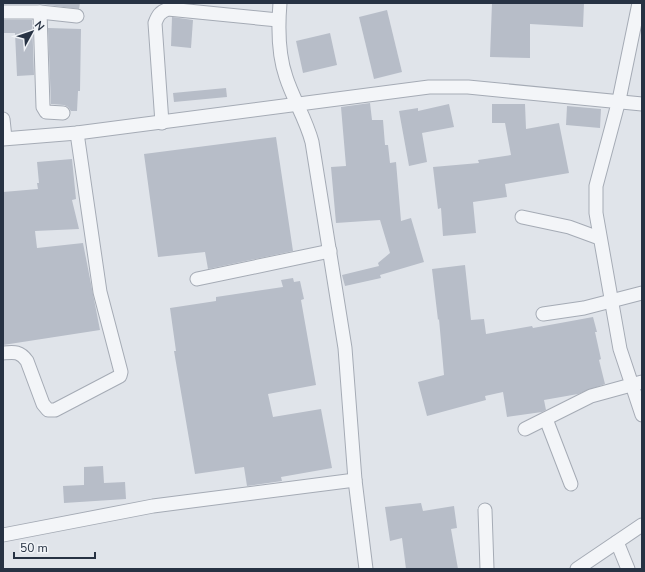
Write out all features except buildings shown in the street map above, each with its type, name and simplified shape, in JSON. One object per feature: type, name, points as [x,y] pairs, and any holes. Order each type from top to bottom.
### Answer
[{"type":"street","points":[[280,3],[278,20],[285,76],[308,126],[312,142],[345,348],[355,480],[366,569]]},
{"type":"street","points":[[639,3],[638,26],[596,186],[596,214],[599,238],[620,349],[637,383],[642,415]]},
{"type":"street","points":[[8,9],[77,16]]},
{"type":"street","points":[[162,123],[155,23],[158,15],[162,11],[168,9],[278,20]]},
{"type":"street","points":[[40,12],[42,107],[46,112],[63,113]]},
{"type":"street","points":[[3,119],[4,138],[78,133],[298,106],[429,87],[468,87],[619,100],[642,104]]},
{"type":"street","points":[[3,353],[16,352],[23,355],[27,360],[44,404],[48,410],[55,410],[120,376],[121,372],[100,292],[78,133]]},
{"type":"street","points":[[522,217],[569,227],[599,238]]},
{"type":"street","points":[[197,279],[330,251]]},
{"type":"street","points":[[543,314],[584,308],[642,293]]},
{"type":"street","points":[[525,429],[591,396],[637,383]]},
{"type":"street","points":[[546,418],[571,484]]},
{"type":"street","points":[[3,535],[153,506],[355,480]]},
{"type":"street","points":[[484,510],[487,569]]},
{"type":"street","points":[[577,569],[642,525]]},
{"type":"street","points":[[617,542],[628,569]]}]
